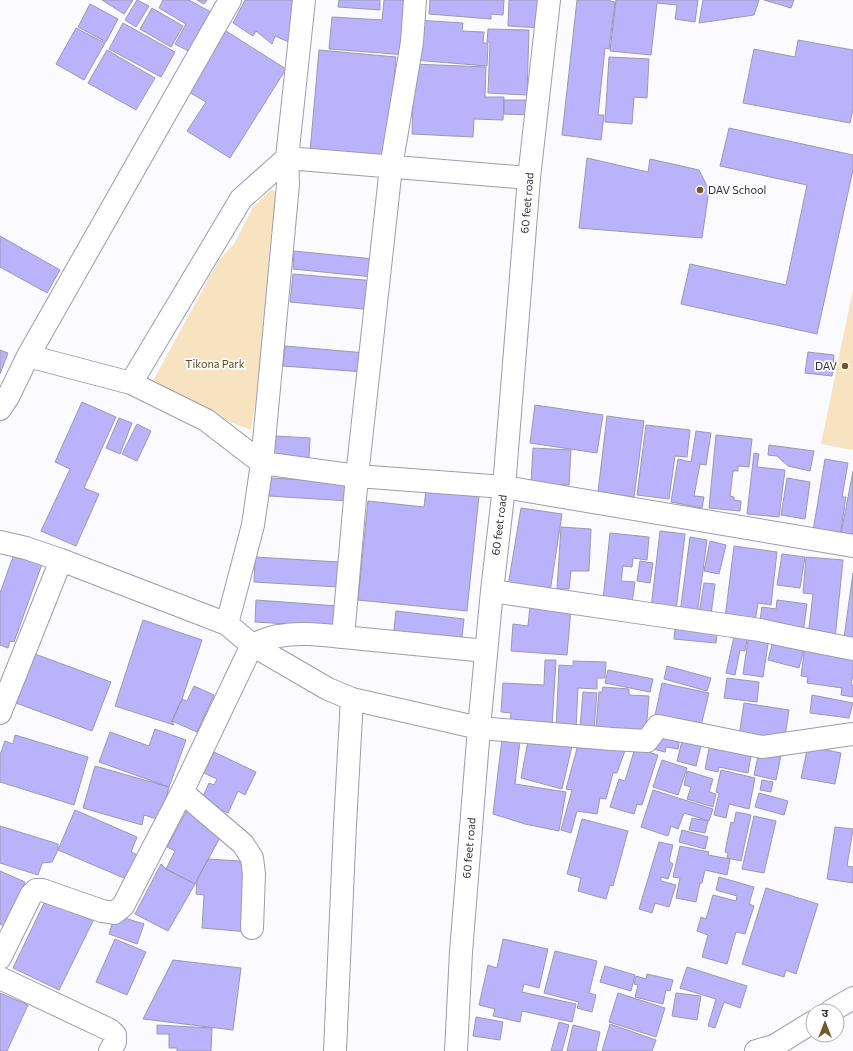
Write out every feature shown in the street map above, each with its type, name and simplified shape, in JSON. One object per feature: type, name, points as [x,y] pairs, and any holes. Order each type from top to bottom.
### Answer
[{"type":"street","points":[[0,410],[28,356],[230,0]]},
{"type":"street","points":[[227,624],[254,525],[262,463],[288,184],[287,158],[304,0]]},
{"type":"street","points":[[343,637],[357,476],[391,167],[412,42],[415,0]]},
{"type":"street","name":"60 feet road","points":[[456,1051],[461,944],[479,728],[492,591],[504,487],[529,178],[548,0]]},
{"type":"street","points":[[130,383],[241,199],[287,158],[529,178]]},
{"type":"street","points":[[28,356],[130,383],[206,420],[262,463],[357,476],[504,487],[853,546]]},
{"type":"street","points":[[0,542],[26,548],[60,560],[227,624],[252,645],[328,689],[352,699],[479,728],[612,739],[647,740],[658,726],[762,747],[853,734]]},
{"type":"street","points":[[0,713],[60,560]]},
{"type":"street","points":[[492,591],[760,630],[792,638],[853,649]]},
{"type":"street","points":[[0,958],[31,895],[36,890],[42,890],[102,911],[114,913],[123,906],[182,792],[252,645],[266,639],[298,634],[486,651]]},
{"type":"street","points":[[335,1051],[344,831],[352,699]]},
{"type":"street","points":[[182,792],[243,844],[252,858],[254,874],[252,928]]},
{"type":"street","points":[[0,978],[110,1030],[115,1035],[115,1042],[110,1051]]},
{"type":"street","points":[[756,1051],[774,1046],[805,1027]]},
{"type":"green space","name":"Tikona Park","points":[[272,189],[287,205],[272,308],[251,430],[148,390],[219,260],[234,244],[253,207]]},
{"type":"green space","name":"DAV","points":[[853,289],[853,450],[821,444]]},
{"type":"building","points":[[102,0],[133,0],[124,14]]},
{"type":"building","points":[[137,0],[149,6],[136,27],[125,20]]},
{"type":"building","points":[[163,0],[189,0],[216,15],[194,54],[175,44],[186,24],[159,8]]},
{"type":"building","points":[[197,0],[207,0],[204,4]]},
{"type":"building","points":[[245,0],[297,0],[291,43],[275,36],[272,44],[256,31],[253,36],[233,23]]},
{"type":"building","points":[[339,0],[380,0],[380,10],[338,7]]},
{"type":"building","points":[[384,0],[412,0],[407,55],[329,49],[332,17],[382,20]]},
{"type":"building","points":[[430,0],[504,0],[503,15],[491,14],[491,19],[429,14]]},
{"type":"building","points":[[509,0],[542,0],[542,28],[508,26]]},
{"type":"building","points":[[577,0],[610,0],[615,2],[609,49],[605,48],[598,115],[604,115],[601,140],[562,135]]},
{"type":"building","points":[[616,0],[698,0],[695,22],[675,19],[677,5],[657,3],[651,55],[610,51]]},
{"type":"building","points":[[703,0],[759,0],[754,15],[699,23]]},
{"type":"building","points":[[764,0],[794,0],[791,8]]},
{"type":"building","points":[[90,4],[118,19],[106,42],[78,27]]},
{"type":"building","points":[[152,8],[183,26],[171,47],[140,29]]},
{"type":"building","points":[[417,20],[463,23],[462,31],[484,32],[483,43],[488,43],[487,66],[414,60]]},
{"type":"building","points":[[123,23],[175,52],[161,77],[109,49]]},
{"type":"building","points":[[76,28],[105,43],[84,80],[56,64]]},
{"type":"building","points":[[488,29],[529,30],[527,95],[488,93],[490,42],[487,42]]},
{"type":"building","points":[[226,31],[286,69],[230,158],[187,131],[206,102],[189,92]]},
{"type":"building","points":[[798,40],[853,50],[853,109],[850,123],[743,103],[754,49],[795,57]]},
{"type":"building","points":[[107,50],[155,78],[136,110],[88,83]]},
{"type":"building","points":[[319,50],[396,57],[387,159],[310,152]]},
{"type":"building","points":[[609,57],[649,59],[647,98],[634,97],[632,124],[605,122]]},
{"type":"building","points":[[414,64],[486,67],[485,97],[504,97],[503,120],[474,119],[473,137],[412,134]]},
{"type":"building","points":[[504,100],[530,100],[530,115],[504,114]]},
{"type":"building","name":"DAV","points":[[729,128],[853,155],[853,170],[817,334],[681,304],[690,264],[786,285],[807,185],[720,166]]},
{"type":"building","points":[[587,158],[648,172],[650,159],[699,170],[709,190],[702,238],[579,228]]},
{"type":"building","points":[[0,236],[60,270],[47,293],[0,267]]},
{"type":"building","points":[[294,251],[374,259],[372,277],[293,269]]},
{"type":"building","points":[[293,274],[376,281],[374,310],[290,302]]},
{"type":"building","points":[[285,346],[366,353],[364,372],[283,366]]},
{"type":"building","points":[[0,350],[8,353],[0,374]]},
{"type":"building","points":[[808,352],[834,355],[832,376],[805,373]]},
{"type":"building","points":[[82,402],[116,417],[84,488],[99,494],[76,546],[41,531],[70,469],[55,462]]},
{"type":"building","points":[[535,405],[603,415],[597,453],[530,443]]},
{"type":"building","points":[[607,416],[644,421],[634,497],[598,492]]},
{"type":"building","points":[[119,418],[132,423],[120,454],[106,448]]},
{"type":"building","points":[[137,424],[151,431],[137,461],[122,454]]},
{"type":"building","points":[[646,425],[690,430],[687,457],[675,456],[669,499],[637,495]]},
{"type":"building","points":[[696,431],[711,433],[706,465],[700,464],[694,496],[704,497],[702,508],[671,502],[678,459],[691,462]]},
{"type":"building","points":[[716,435],[752,439],[749,467],[738,466],[738,471],[733,471],[730,496],[734,497],[734,500],[741,501],[740,511],[709,508]]},
{"type":"building","points":[[276,436],[310,438],[309,458],[274,456]]},
{"type":"building","points":[[769,445],[814,451],[810,471],[788,466],[777,456],[768,455]]},
{"type":"building","points":[[533,448],[571,450],[569,485],[531,484]]},
{"type":"building","points":[[754,453],[759,454],[757,467],[785,470],[779,517],[747,514]]},
{"type":"building","points":[[825,459],[848,463],[842,497],[846,497],[840,536],[813,531]]},
{"type":"building","points":[[853,471],[853,536],[841,534]]},
{"type":"building","points":[[271,478],[350,483],[349,501],[269,496]]},
{"type":"building","points":[[787,478],[810,482],[805,519],[781,515]]},
{"type":"building","points":[[426,490],[479,496],[467,611],[358,600],[368,501],[424,507]]},
{"type":"building","points":[[521,508],[562,514],[550,592],[508,586]]},
{"type":"building","points":[[561,527],[591,529],[589,571],[571,571],[569,589],[557,589]]},
{"type":"building","points":[[660,531],[685,534],[676,611],[651,608]]},
{"type":"building","points":[[610,533],[649,537],[647,560],[633,558],[632,567],[623,566],[621,581],[635,582],[632,603],[603,600]]},
{"type":"building","points":[[690,537],[707,540],[697,615],[680,613]]},
{"type":"building","points":[[710,541],[726,545],[719,574],[704,571]]},
{"type":"building","points":[[734,546],[777,552],[771,605],[758,603],[755,622],[725,618]]},
{"type":"building","points":[[14,554],[42,564],[14,642],[10,641],[8,648],[0,645],[0,593]]},
{"type":"building","points":[[782,554],[805,557],[800,588],[777,585]]},
{"type":"building","points":[[255,557],[339,562],[338,587],[254,582]]},
{"type":"building","points":[[806,557],[843,560],[835,639],[808,636],[813,594],[803,593]]},
{"type":"building","points":[[640,561],[653,563],[650,583],[637,581]]},
{"type":"building","points":[[853,573],[853,646],[843,645]]},
{"type":"building","points":[[704,583],[715,584],[711,615],[699,613]]},
{"type":"building","points":[[256,600],[338,606],[337,627],[255,622]]},
{"type":"building","points":[[777,600],[807,604],[803,633],[759,627],[762,607],[776,609]]},
{"type":"building","points":[[530,605],[571,608],[567,655],[511,651],[513,624],[528,626]]},
{"type":"building","points":[[396,611],[464,619],[461,646],[393,639]]},
{"type":"building","points":[[143,620],[202,640],[182,699],[172,721],[174,725],[115,706]]},
{"type":"building","points":[[676,620],[718,625],[716,643],[674,639]]},
{"type":"building","points":[[735,632],[748,634],[745,651],[740,650],[735,675],[726,673]]},
{"type":"building","points":[[749,634],[769,637],[763,677],[743,674]]},
{"type":"building","points":[[774,637],[805,645],[799,668],[768,660]]},
{"type":"building","points":[[805,645],[853,652],[853,674],[851,685],[853,685],[853,697],[841,695],[842,688],[807,683],[808,677],[801,676]]},
{"type":"building","points":[[35,654],[111,682],[92,731],[16,703]]},
{"type":"building","points":[[545,660],[556,660],[552,727],[510,725],[511,713],[501,712],[503,683],[544,685]]},
{"type":"building","points":[[573,661],[606,662],[605,678],[597,678],[597,689],[578,688],[576,729],[556,728],[559,665],[573,666]]},
{"type":"building","points":[[667,666],[711,678],[707,691],[664,679]]},
{"type":"building","points":[[608,670],[653,679],[650,692],[605,683]]},
{"type":"building","points":[[727,678],[759,682],[757,702],[724,698]]},
{"type":"building","points":[[662,683],[709,693],[700,730],[654,720]]},
{"type":"building","points":[[194,686],[214,695],[197,732],[172,721],[182,699],[187,701]]},
{"type":"building","points":[[603,687],[629,689],[629,695],[649,696],[646,732],[596,727],[599,692],[602,692]]},
{"type":"building","points":[[583,692],[597,693],[594,729],[580,728]]},
{"type":"building","points":[[812,695],[853,703],[849,718],[810,713]]},
{"type":"building","points":[[744,703],[789,710],[784,743],[739,736]]},
{"type":"building","points":[[155,729],[186,740],[169,787],[99,762],[110,732],[149,746]]},
{"type":"building","points":[[666,729],[681,732],[678,749],[666,747],[665,752],[653,749]]},
{"type":"building","points":[[684,733],[703,738],[696,766],[677,761]]},
{"type":"building","points":[[15,735],[88,757],[74,805],[0,782],[0,755],[5,741],[13,744]]},
{"type":"building","points":[[502,739],[520,741],[515,784],[566,792],[559,831],[525,824],[493,814]]},
{"type":"building","points":[[528,741],[573,742],[562,789],[521,778]]},
{"type":"building","points":[[579,741],[628,742],[617,773],[613,773],[606,799],[600,798],[597,814],[577,811],[571,833],[561,830],[572,790],[566,789]]},
{"type":"building","points":[[710,744],[752,750],[748,773],[719,767],[718,772],[705,769]]},
{"type":"building","points":[[808,746],[841,753],[835,784],[801,778]]},
{"type":"building","points":[[635,748],[658,755],[642,805],[637,804],[634,814],[610,807],[619,779],[625,781]]},
{"type":"building","points":[[759,751],[781,755],[776,780],[754,775]]},
{"type":"building","points":[[214,752],[256,772],[245,795],[238,791],[228,813],[201,801],[209,783],[214,785],[217,779],[204,773]]},
{"type":"building","points":[[662,760],[687,768],[678,795],[653,787]]},
{"type":"building","points":[[95,766],[169,787],[160,820],[144,815],[142,825],[83,808]]},
{"type":"building","points":[[721,770],[755,778],[749,809],[729,804],[726,818],[714,815],[719,793],[716,792]]},
{"type":"building","points":[[687,771],[713,779],[709,792],[716,794],[713,807],[687,799],[691,787],[684,785]]},
{"type":"building","points":[[762,780],[773,782],[771,792],[760,790]]},
{"type":"building","points":[[653,790],[713,809],[709,821],[684,813],[678,829],[671,826],[668,836],[641,827]]},
{"type":"building","points":[[759,793],[788,801],[784,815],[755,807]]},
{"type":"building","points":[[75,810],[137,837],[131,852],[142,857],[131,881],[58,850]]},
{"type":"building","points":[[187,810],[224,830],[195,884],[166,869],[175,851],[167,847]]},
{"type":"building","points":[[736,812],[751,815],[741,861],[727,858],[728,853],[725,852],[731,822],[734,823]]},
{"type":"building","points":[[754,816],[776,821],[764,873],[742,869]]},
{"type":"building","points":[[692,818],[708,821],[705,833],[689,830]]},
{"type":"building","points":[[582,819],[628,831],[613,886],[610,885],[606,899],[578,891],[581,878],[567,874]]},
{"type":"building","points":[[0,826],[58,844],[58,850],[52,862],[42,863],[38,875],[0,863]]},
{"type":"building","points":[[835,827],[853,829],[847,866],[853,867],[853,883],[827,879]]},
{"type":"building","points":[[682,830],[708,837],[705,849],[679,842]]},
{"type":"building","points":[[659,842],[673,845],[669,861],[673,864],[668,879],[661,877],[661,881],[676,885],[669,907],[655,903],[652,913],[639,909]]},
{"type":"building","points":[[680,846],[709,852],[708,855],[730,859],[727,875],[705,870],[702,883],[700,883],[696,902],[676,898],[680,878],[673,877]]},
{"type":"building","points":[[208,859],[255,862],[249,932],[202,928],[204,895],[196,894],[197,880]]},
{"type":"building","points":[[161,864],[166,869],[195,884],[168,931],[135,914]]},
{"type":"building","points":[[0,871],[25,882],[5,927],[0,924]]},
{"type":"building","points":[[719,877],[754,887],[749,904],[754,906],[745,934],[736,932],[727,964],[702,957],[708,935],[697,931],[701,917],[706,919],[713,895],[736,901],[737,896],[716,890]]},
{"type":"building","points":[[766,888],[818,904],[796,974],[786,970],[784,977],[742,964]]},
{"type":"building","points":[[46,899],[93,921],[59,990],[13,968]]},
{"type":"building","points":[[115,915],[144,924],[137,944],[109,934]]},
{"type":"building","points":[[115,939],[146,952],[127,995],[96,982]]},
{"type":"building","points":[[503,939],[548,949],[539,988],[524,984],[522,992],[576,1004],[572,1022],[522,1011],[520,1022],[493,1016],[495,1009],[479,1005],[488,965],[497,968]]},
{"type":"building","points":[[555,951],[597,961],[589,993],[596,995],[592,1012],[577,1008],[579,1002],[544,993]]},
{"type":"building","points":[[173,960],[241,968],[233,1030],[143,1019]]},
{"type":"building","points":[[605,966],[635,975],[631,991],[600,982]]},
{"type":"building","points":[[687,967],[747,986],[740,1008],[724,1002],[715,1028],[708,1026],[716,999],[680,988]]},
{"type":"building","points":[[647,974],[673,980],[670,991],[666,990],[663,1004],[635,997],[638,985],[634,984],[636,976],[646,979]]},
{"type":"building","points":[[0,993],[28,1005],[7,1051],[0,1051]]},
{"type":"building","points":[[618,993],[665,1008],[656,1037],[609,1022]]},
{"type":"building","points":[[676,993],[701,996],[697,1020],[672,1016]]},
{"type":"building","points":[[476,1017],[503,1022],[500,1040],[473,1036]]},
{"type":"building","points":[[559,1022],[569,1025],[562,1051],[551,1051]]},
{"type":"building","points":[[610,1024],[656,1040],[652,1051],[602,1051]]},
{"type":"building","points":[[157,1025],[212,1028],[211,1051],[177,1051],[177,1048],[169,1048],[169,1034],[157,1034]]},
{"type":"building","points":[[573,1025],[600,1032],[596,1051],[567,1051]]},
{"type":"place","name":"DAV School","points":[[700,190]]},
{"type":"place","name":"DAV","points":[[845,366]]}]
